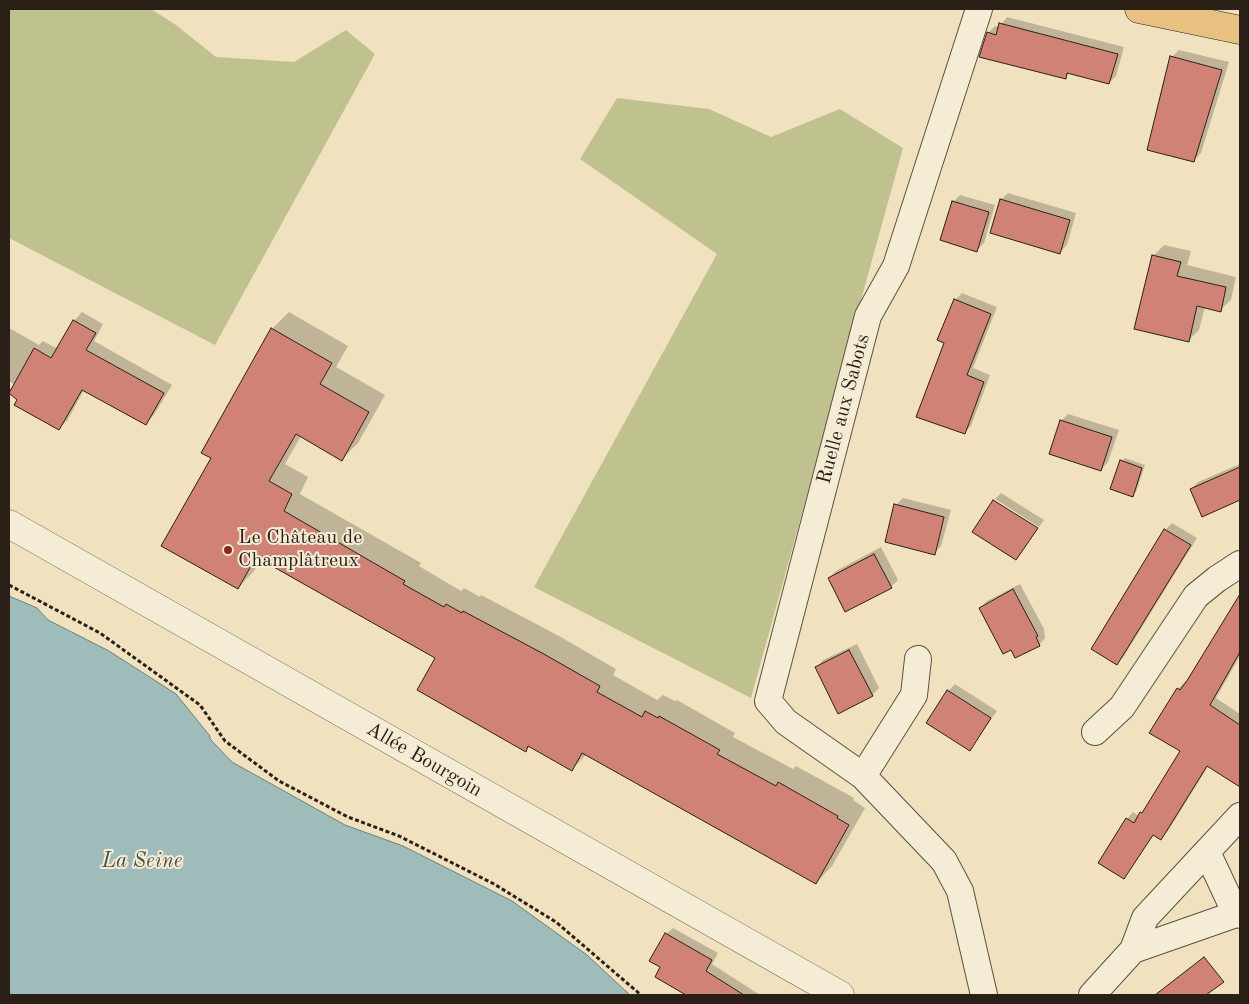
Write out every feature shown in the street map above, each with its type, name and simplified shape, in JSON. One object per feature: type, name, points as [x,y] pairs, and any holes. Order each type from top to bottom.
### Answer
[{"type":"main road","points":[[1139,9],[1240,30]]},
{"type":"street","name":"Ruelle aux Sabots","points":[[979,9],[896,266],[868,316],[768,700],[786,722],[863,776],[944,860],[960,891],[984,995]]},
{"type":"street","name":"Allée Bourgoin","points":[[9,524],[840,995]]},
{"type":"street","points":[[1095,732],[1122,707],[1196,596],[1240,564]]},
{"type":"street","points":[[863,776],[914,695],[918,659]]},
{"type":"street","points":[[1092,995],[1133,950],[1145,918],[1240,816]]},
{"type":"street","points":[[1133,950],[1238,915],[1207,852]]},
{"type":"path","points":[[9,585],[100,633],[200,705],[225,741],[279,781],[348,817],[399,836],[494,884],[556,922],[641,995]]},
{"type":"green space","points":[[9,9],[151,9],[176,25],[216,57],[294,62],[346,30],[375,54],[215,345],[9,238]]},
{"type":"green space","points":[[617,98],[709,109],[771,137],[840,109],[903,148],[751,698],[534,587],[717,254],[580,159]]},
{"type":"water","name":"La Seine","points":[[9,596],[37,608],[48,620],[109,651],[176,694],[210,736],[210,739],[232,762],[345,825],[403,846],[512,901],[587,955],[630,995],[9,995]]},
{"type":"building","points":[[999,23],[1118,54],[1109,84],[1067,73],[1066,79],[979,57],[987,32],[996,35]]},
{"type":"building","points":[[1170,56],[1222,70],[1194,162],[1147,150]]},
{"type":"building","points":[[1000,199],[1070,220],[1060,254],[990,233]]},
{"type":"building","points":[[952,201],[989,212],[977,252],[940,240]]},
{"type":"building","points":[[1152,255],[1181,262],[1177,276],[1226,287],[1221,312],[1197,306],[1189,342],[1134,329]]},
{"type":"building","points":[[954,299],[991,314],[967,375],[984,382],[965,434],[916,417],[944,343],[937,340]]},
{"type":"building","points":[[73,320],[96,333],[86,350],[164,393],[146,425],[82,390],[59,430],[14,405],[17,400],[9,393],[34,348],[51,358]]},
{"type":"building","name":"Le Château de Champlâtreux","points":[[271,328],[332,363],[320,384],[369,412],[342,461],[296,434],[269,481],[292,494],[284,511],[405,581],[403,584],[444,607],[446,604],[462,613],[463,611],[600,686],[597,692],[642,717],[645,711],[658,718],[659,716],[720,750],[717,754],[776,786],[778,782],[838,816],[837,818],[849,825],[816,884],[582,753],[572,771],[528,746],[526,752],[417,690],[435,658],[256,557],[238,589],[161,546],[211,458],[201,453]]},
{"type":"building","points":[[1060,420],[1112,437],[1101,471],[1049,454]]},
{"type":"building","points":[[1120,460],[1142,468],[1133,497],[1110,489]]},
{"type":"building","points":[[1240,467],[1240,500],[1202,517],[1190,489]]},
{"type":"building","points":[[993,500],[1038,528],[1016,560],[972,532]]},
{"type":"building","points":[[894,504],[944,517],[935,555],[885,542]]},
{"type":"building","points":[[1164,529],[1191,545],[1117,665],[1091,649]]},
{"type":"building","points":[[874,554],[892,588],[845,612],[828,578]]},
{"type":"building","points":[[1013,589],[1038,636],[1036,637],[1040,646],[1015,658],[1011,650],[1003,654],[979,608]]},
{"type":"building","points":[[1240,594],[1240,652],[1210,705],[1240,725],[1240,787],[1207,766],[1161,840],[1153,835],[1124,879],[1098,863],[1126,818],[1134,823],[1140,812],[1142,813],[1180,751],[1149,733],[1177,688],[1180,690],[1188,679]]},
{"type":"building","points":[[849,650],[873,696],[838,714],[815,667]]},
{"type":"building","points":[[947,690],[991,718],[970,751],[926,723]]},
{"type":"building","points":[[665,933],[712,960],[706,971],[744,995],[686,995],[655,977],[660,967],[649,961]]},
{"type":"building","points":[[1204,957],[1224,982],[1206,995],[1155,995]]},
{"type":"place","name":"Le Château de Champlâtreux","points":[[228,550]]}]
